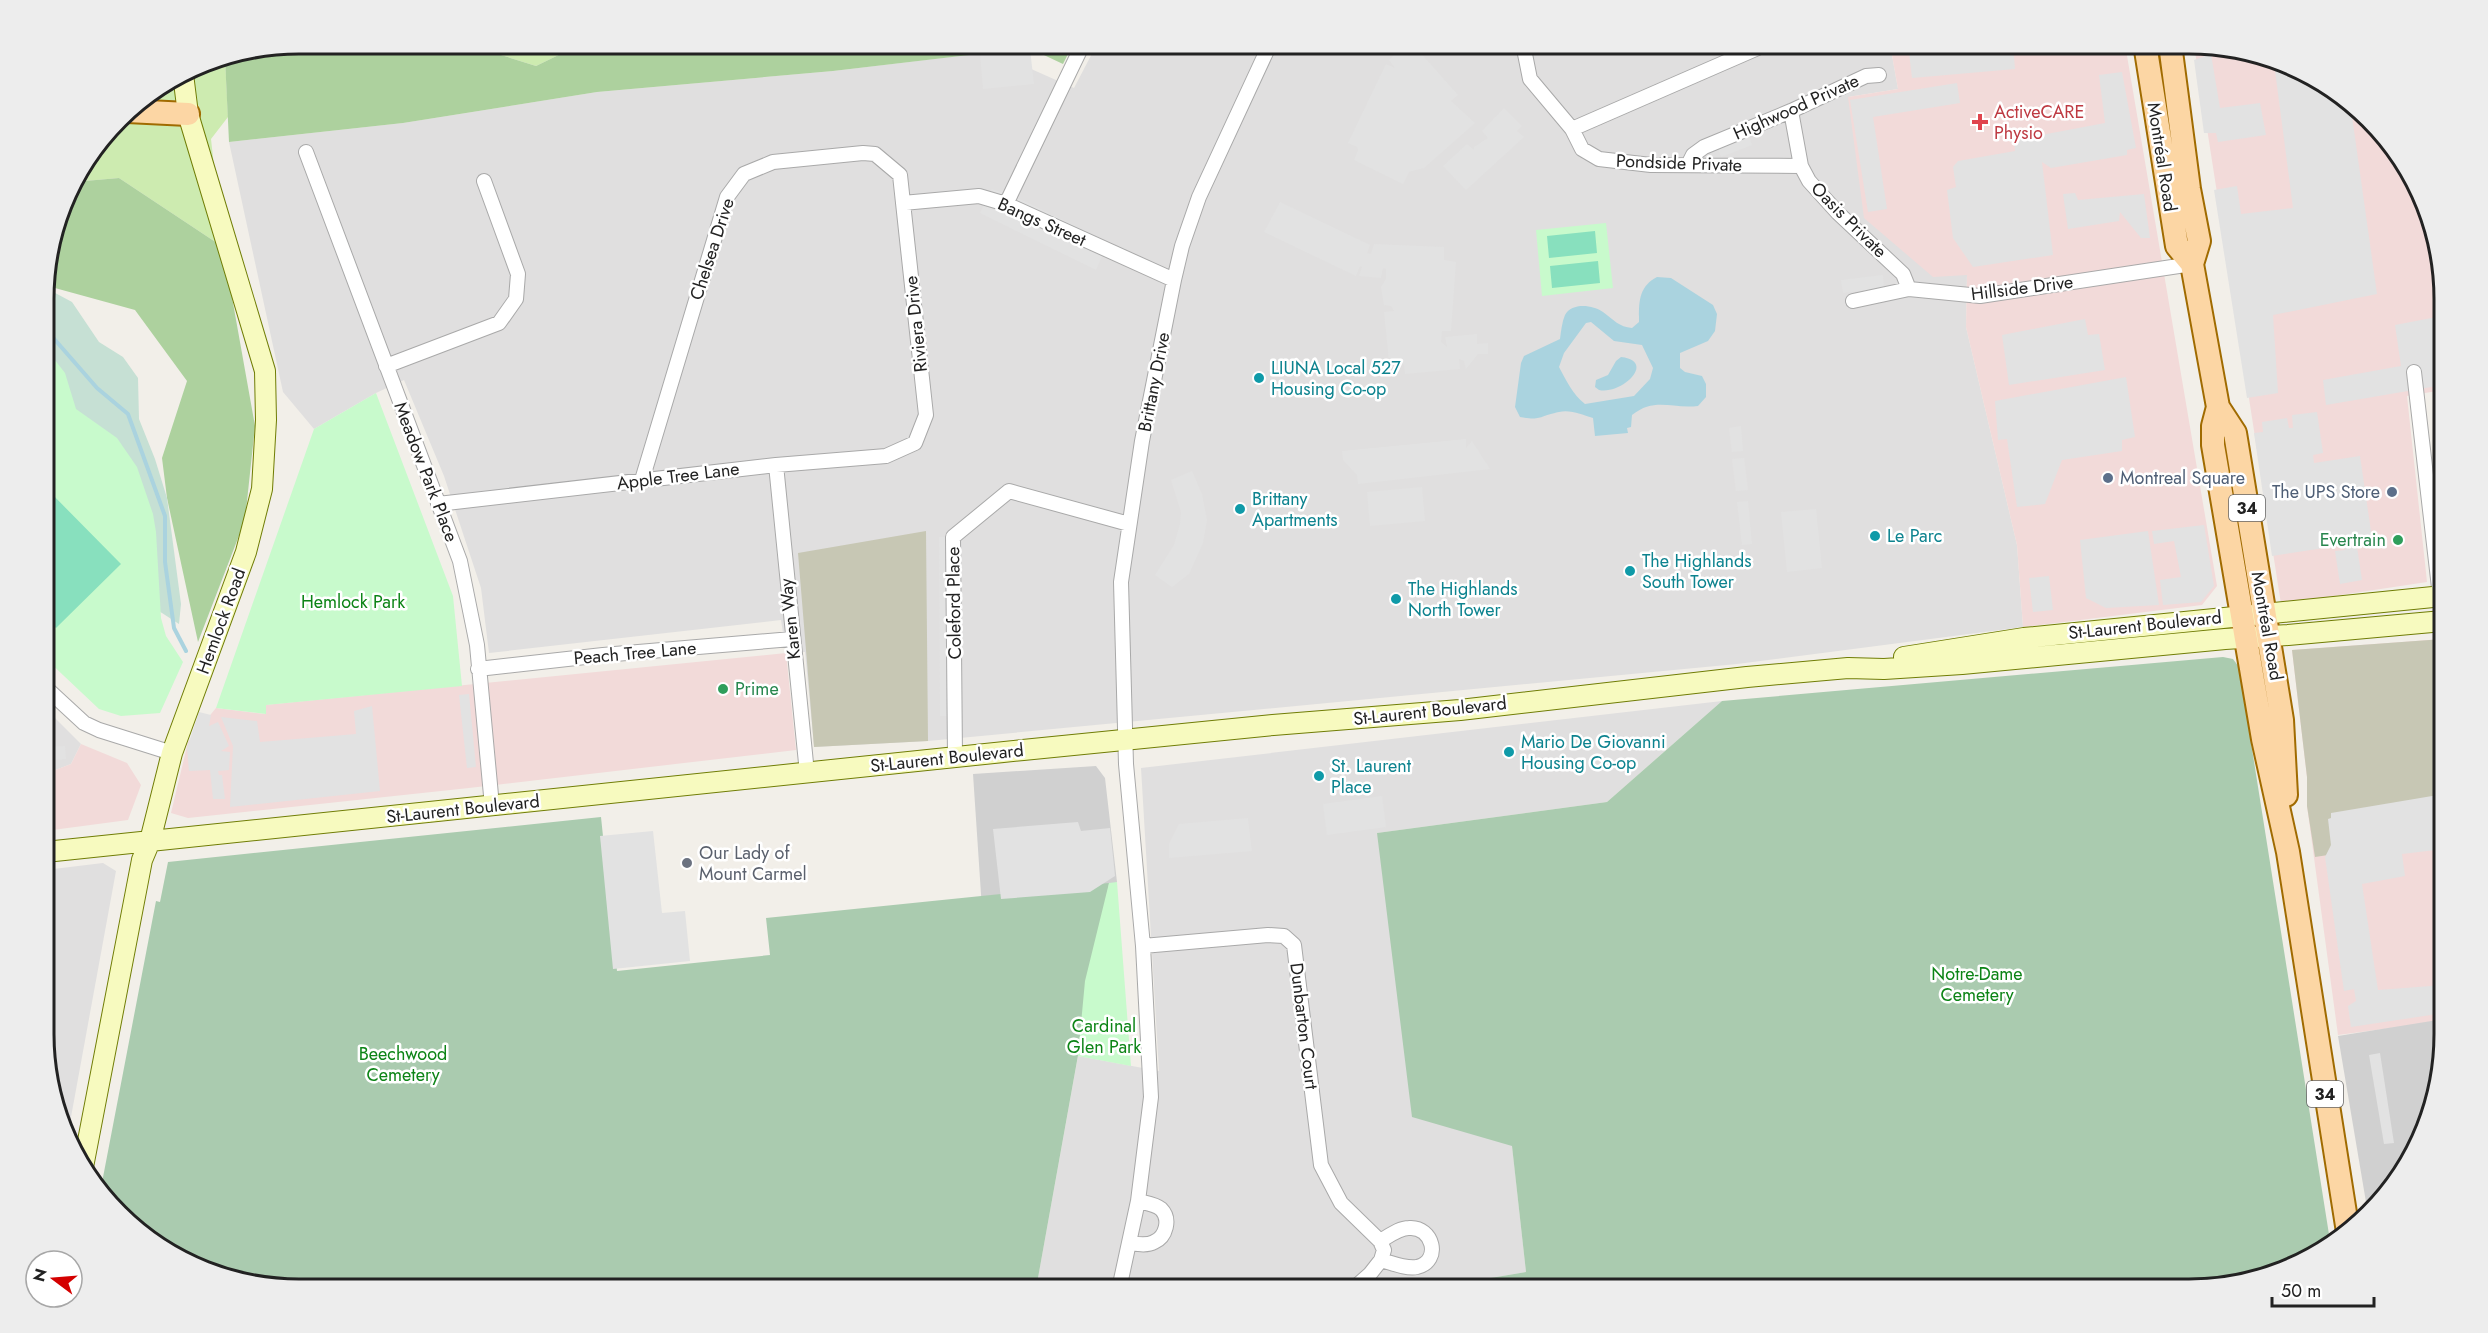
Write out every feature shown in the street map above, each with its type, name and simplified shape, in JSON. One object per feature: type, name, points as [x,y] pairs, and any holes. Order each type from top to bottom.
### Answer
[{"type":"main road","name":"Montréal Road","points":[[2147,54],[2177,246],[2192,264]]},
{"type":"main road","name":"Montréal Road","points":[[2171,54],[2187,178],[2199,241],[2192,264],[2218,407],[2213,426],[2213,445],[2258,637],[2282,720],[2288,852],[2346,1222]]},
{"type":"main road","name":"Hemlock Road","points":[[86,1154],[142,860],[150,841],[172,753],[246,552],[262,489],[266,420],[265,371],[188,114],[184,83]]},
{"type":"main road","points":[[141,112],[188,114]]},
{"type":"main road","name":"St-Laurent Boulevard","points":[[54,851],[1127,740],[1460,710],[1848,668],[1884,660],[2024,638],[2434,597]]},
{"type":"main road","name":"St-Laurent Boulevard","points":[[1848,668],[1884,669],[1962,664],[2434,622]]},
{"type":"main road","points":[[2093,632],[2095,652]]},
{"type":"street","points":[[1006,204],[1078,54]]},
{"type":"street","name":"Brittany Drive","points":[[1127,740],[1120,615],[1121,582],[1129,524],[1174,280],[1198,197],[1265,54]]},
{"type":"street","name":"Pondside Private","points":[[1525,54],[1530,79],[1572,129],[1582,149],[1599,159],[1651,165],[1801,166]]},
{"type":"street","points":[[1572,129],[1744,54]]},
{"type":"street","name":"Highwood Private","points":[[1688,165],[1693,155],[1704,147],[1791,111],[1866,76],[1878,75]]},
{"type":"street","name":"Oasis Private","points":[[1791,111],[1801,166],[1809,181],[1838,213],[1903,274],[1909,289]]},
{"type":"street","name":"Meadow Park Place","points":[[306,152],[460,561],[477,645],[492,806]]},
{"type":"street","name":"Chelsea Drive","points":[[642,480],[727,197],[744,174],[773,162],[863,153],[875,154],[900,175],[903,203]]},
{"type":"street","points":[[386,366],[499,323],[516,299],[518,274],[484,182]]},
{"type":"street","name":"Bangs Street","points":[[903,203],[979,196],[1006,204],[1174,280]]},
{"type":"street","name":"Riviera Drive","points":[[903,203],[926,415],[915,444]]},
{"type":"street","name":"Hillside Drive","points":[[1853,301],[1909,289],[1980,296],[2192,264]]},
{"type":"street","points":[[2414,372],[2434,532]]},
{"type":"street","name":"Apple Tree Lane","points":[[438,504],[776,465],[886,456],[915,444]]},
{"type":"street","name":"Karen Way","points":[[776,465],[807,773]]},
{"type":"street","name":"Coleford Place","points":[[955,758],[953,537],[1009,490],[1129,524]]},
{"type":"street","name":"Peach Tree Lane","points":[[478,669],[603,655],[792,639]]},
{"type":"street","points":[[54,695],[84,723],[172,753]]},
{"type":"street","points":[[1121,1279],[1138,1201],[1150,1097],[1143,946],[1126,775],[1127,740]]},
{"type":"street","name":"Dunbarton Court","points":[[1143,946],[1268,935],[1284,936],[1294,945],[1321,1165],[1341,1203],[1380,1240]]},
{"type":"street","points":[[1129,1243],[1152,1243],[1162,1236],[1166,1228],[1163,1211],[1153,1205],[1138,1201]]},
{"type":"street","points":[[1364,1279],[1381,1260],[1384,1250],[1380,1240],[1410,1227],[1422,1230],[1429,1236],[1432,1254],[1427,1262],[1417,1267],[1381,1260]]},
{"type":"shaded area","points":[[976,54],[998,54],[1074,88],[1092,54],[1892,54],[1898,89],[1848,97],[1967,274],[1966,327],[2017,545],[2023,627],[1737,664],[928,741],[814,747],[805,652],[786,653],[781,620],[489,653],[481,588],[444,476],[404,380],[376,393],[314,429],[283,392],[229,142],[403,123],[597,92],[833,71]]},
{"type":"shaded area","points":[[980,54],[1031,54],[1034,84],[983,89]]},
{"type":"shaded area","points":[[1395,54],[1409,56],[1421,54],[1458,95],[1451,101],[1475,123],[1424,168],[1409,172],[1403,184],[1354,160],[1357,147],[1348,143],[1386,64],[1395,68],[1389,60]]},
{"type":"shaded area","points":[[1892,54],[2127,54],[2217,586],[2202,605],[2023,627],[2017,545],[1966,327],[1967,275],[1933,277],[1864,218],[1848,97],[1898,89]]},
{"type":"shaded area","points":[[1909,54],[2014,54],[2015,69],[1912,78]]},
{"type":"shaded area","name":"Montreal Square","points":[[2195,54],[2221,56],[2268,67],[2312,87],[2351,115],[2373,137],[2393,163],[2409,191],[2426,236],[2432,267],[2434,392],[2407,396],[2427,582],[2281,604]]},
{"type":"shaded area","points":[[2211,55],[2220,108],[2260,103],[2266,135],[2218,142],[2216,133],[2204,133],[2194,60]]},
{"type":"shaded area","points":[[2275,70],[2312,87],[2352,116],[2377,294],[2273,315],[2278,393],[2247,398],[2214,190],[2237,186],[2241,214],[2293,208]]},
{"type":"shaded area","points":[[2122,72],[2136,148],[2127,150],[2127,155],[2051,168],[2042,162],[2053,255],[1973,267],[1953,238],[1947,190],[1956,187],[1953,167],[1958,161],[2015,151],[2014,140],[2105,123],[2099,75]]},
{"type":"shaded area","points":[[1957,83],[1960,103],[1873,117],[1887,209],[1868,212],[1850,100]]},
{"type":"shaded area","points":[[1504,108],[1522,126],[1517,131],[1524,137],[1466,190],[1443,166],[1467,144],[1474,150],[1474,147],[1488,138],[1482,131]]},
{"type":"shaded area","points":[[1749,136],[1752,145],[1721,157],[1718,148]]},
{"type":"shaded area","points":[[992,189],[1024,201],[1108,242],[1096,270],[980,213]]},
{"type":"shaded area","points":[[2075,193],[2078,200],[2144,194],[2150,238],[2141,238],[2120,212],[2119,221],[2068,229],[2063,194]]},
{"type":"shaded area","points":[[1280,202],[1370,245],[1367,253],[1371,254],[1374,244],[1444,247],[1444,260],[1456,262],[1451,331],[1442,331],[1441,342],[1447,347],[1445,337],[1477,334],[1477,344],[1488,343],[1488,354],[1478,354],[1466,369],[1464,361],[1459,359],[1460,369],[1405,374],[1404,365],[1399,361],[1389,361],[1384,312],[1394,311],[1391,306],[1384,305],[1381,287],[1386,279],[1386,269],[1383,268],[1381,278],[1359,276],[1362,267],[1360,266],[1356,276],[1264,232]]},
{"type":"shaded area","points":[[1883,275],[1884,288],[1843,293],[1841,280]]},
{"type":"shaded area","points":[[54,293],[72,302],[99,342],[123,357],[138,378],[139,419],[167,498],[181,604],[179,624],[145,602],[54,464]]},
{"type":"shaded area","points":[[2434,318],[2434,387],[2326,405],[2323,380],[2401,366],[2395,325]]},
{"type":"shaded area","points":[[2085,319],[2088,335],[2099,334],[2105,370],[2009,385],[2002,335]]},
{"type":"shaded area","points":[[2126,377],[2135,437],[2122,440],[2122,451],[2062,460],[2045,504],[2017,507],[2007,439],[1998,440],[1995,401]]},
{"type":"shaded area","points":[[2317,412],[2323,453],[2313,455],[2314,463],[2360,456],[2373,545],[2357,547],[2362,580],[2340,584],[2335,551],[2345,550],[2344,545],[2272,556],[2254,433],[2263,432],[2262,422],[2287,418],[2289,428],[2293,428],[2292,415]]},
{"type":"shaded area","points":[[1741,426],[1743,451],[1732,452],[1729,428]]},
{"type":"shaded area","points":[[1466,439],[1466,448],[1472,441],[1490,469],[1358,484],[1357,475],[1343,460],[1342,451]]},
{"type":"shaded area","points":[[1744,458],[1748,490],[1736,491],[1732,459]]},
{"type":"shaded area","points":[[1192,471],[1202,494],[1207,520],[1203,543],[1189,574],[1172,587],[1155,575],[1174,545],[1180,524],[1181,512],[1171,480]]},
{"type":"shaded area","points":[[1422,487],[1425,521],[1370,526],[1367,492]]},
{"type":"shaded area","points":[[1748,501],[1752,544],[1742,545],[1737,502]]},
{"type":"shaded area","points":[[1816,509],[1822,568],[1787,572],[1781,512]]},
{"type":"shaded area","points":[[2204,525],[2214,586],[2201,602],[2163,605],[2160,580],[2181,577],[2174,541],[2154,544],[2152,531]]},
{"type":"shaded area","points":[[926,531],[928,741],[814,747],[798,553]]},
{"type":"shaded area","points":[[2148,531],[2159,605],[2106,608],[2086,598],[2080,540]]},
{"type":"shaded area","points":[[939,537],[946,537],[948,716],[940,716]]},
{"type":"shaded area","points":[[2049,576],[2053,610],[2033,612],[2029,578]]},
{"type":"shaded area","points":[[2434,640],[2434,1022],[2338,1035],[2307,806],[2307,777],[2292,650]]},
{"type":"shaded area","points":[[2434,640],[2434,828],[2406,843],[2315,857],[2307,806],[2307,777],[2292,650]]},
{"type":"shaded area","points":[[786,653],[796,750],[188,818],[171,813],[188,742],[216,708],[265,714],[265,705]]},
{"type":"shaded area","points":[[469,694],[476,767],[467,768],[459,695]]},
{"type":"shaded area","points":[[1722,701],[1607,802],[1377,833],[1512,1145],[1526,1272],[1484,1279],[1038,1279],[1078,1056],[1159,1071],[1141,768]]},
{"type":"shaded area","points":[[372,706],[380,791],[230,807],[233,746],[221,717],[257,721],[260,742],[356,734],[354,711]]},
{"type":"shaded area","points":[[199,712],[211,715],[209,726],[218,722],[229,746],[221,751],[230,752],[229,770],[218,771],[219,775],[222,775],[225,799],[213,799],[210,770],[189,771],[187,748]]},
{"type":"shaded area","points":[[54,717],[81,744],[71,764],[54,771]]},
{"type":"shaded area","points":[[81,744],[127,763],[141,785],[128,820],[54,830],[54,771],[71,764]]},
{"type":"shaded area","points":[[65,746],[66,759],[54,760],[54,747]]},
{"type":"shaded area","points":[[1096,766],[1105,778],[1117,882],[1102,898],[982,909],[973,774]]},
{"type":"shaded area","points":[[1382,796],[1386,827],[1327,835],[1323,804]]},
{"type":"shaded area","points":[[2434,796],[2434,850],[2402,854],[2405,876],[2362,884],[2378,990],[2434,986],[2434,1015],[2351,1027],[2348,1006],[2356,1001],[2354,989],[2344,991],[2325,857],[2331,845],[2328,819],[2331,818],[2331,813]]},
{"type":"shaded area","points":[[1248,818],[1252,851],[1169,858],[1169,844],[1179,824]]},
{"type":"shaded area","points":[[1078,822],[1081,831],[1110,828],[1115,876],[1090,892],[1001,899],[993,829]]},
{"type":"shaded area","points":[[653,831],[662,913],[685,911],[690,961],[613,969],[600,836]]},
{"type":"shaded area","points":[[103,863],[116,871],[70,1121],[62,1097],[56,1066],[54,869]]},
{"type":"shaded area","points":[[2434,1021],[2432,1066],[2421,1113],[2409,1142],[2393,1170],[2366,1203],[2338,1036]]},
{"type":"shaded area","points":[[2380,1053],[2394,1143],[2384,1144],[2369,1055]]},
{"type":"green space","points":[[299,54],[498,54],[536,66],[561,54],[978,54],[833,71],[597,92],[403,123],[229,142],[225,65],[236,62],[267,56]]},
{"type":"green space","points":[[498,54],[561,54],[536,66]]},
{"type":"green space","points":[[1042,54],[1068,54],[1063,64]]},
{"type":"green space","points":[[225,65],[228,117],[211,139],[223,247],[119,178],[84,181],[115,137],[137,115],[176,87]]},
{"type":"green space","points":[[119,178],[223,247],[255,426],[245,520],[198,642],[167,498],[162,458],[187,381],[135,310],[55,288],[62,236],[84,181]]},
{"type":"green space","points":[[1606,223],[1613,288],[1542,296],[1536,230]]},
{"type":"green space","points":[[1595,231],[1597,253],[1549,258],[1547,236]]},
{"type":"green space","points":[[1598,261],[1600,283],[1552,288],[1550,266]]},
{"type":"green space","points":[[54,359],[65,373],[76,409],[117,438],[137,467],[153,514],[156,532],[161,618],[166,636],[183,662],[160,713],[121,716],[99,709],[54,666]]},
{"type":"green space","name":"Hemlock Park","points":[[376,393],[453,596],[462,686],[266,705],[266,714],[216,708],[314,429]]},
{"type":"green space","points":[[54,496],[121,564],[56,628],[54,626]]},
{"type":"green space","name":"Notre-Dame Cemetery","points":[[2223,657],[2233,659],[2239,667],[2329,1235],[2297,1254],[2268,1266],[2221,1277],[2189,1279],[1485,1279],[1526,1272],[1512,1146],[1412,1117],[1377,833],[1607,802],[1722,701]]},
{"type":"green space","name":"Beechwood Cemetery","points":[[601,817],[617,971],[770,955],[766,918],[1109,883],[1038,1279],[299,1279],[267,1277],[236,1271],[191,1254],[163,1238],[137,1218],[103,1180],[156,901],[160,902],[168,862]]},
{"type":"green space","name":"Cardinal Glen Park","points":[[1117,882],[1131,1066],[1078,1056],[1085,981],[1109,883]]},
{"type":"water","points":[[1657,277],[1671,278],[1713,305],[1717,314],[1715,331],[1708,341],[1680,353],[1680,368],[1685,372],[1702,376],[1706,384],[1706,397],[1698,406],[1648,406],[1632,415],[1631,427],[1627,428],[1628,433],[1595,436],[1593,418],[1576,413],[1563,411],[1537,418],[1520,417],[1515,407],[1524,356],[1560,339],[1565,315],[1577,306],[1588,306],[1599,310],[1620,325],[1632,328],[1639,322],[1641,296],[1651,281]],"holes":[[[1591,322],[1614,341],[1642,345],[1653,368],[1650,379],[1634,396],[1585,404],[1573,392],[1559,367],[1564,353],[1586,323]]]},
{"type":"water","points":[[1621,357],[1631,360],[1636,365],[1636,371],[1632,377],[1617,388],[1599,390],[1595,387],[1596,380],[1608,375]]},
{"type":"waterway","points":[[54,339],[97,388],[128,414],[165,516],[165,562],[174,628],[186,651]]},
{"type":"place","name":"ActiveCARE Physio","points":[[1980,122]]},
{"type":"place","name":"LIUNA Local 527 Housing Co-op","points":[[1259,378]]},
{"type":"place","name":"Montreal Square","points":[[2108,478]]},
{"type":"place","name":"The UPS Store","points":[[2392,492]]},
{"type":"place","name":"Brittany Apartments","points":[[1240,509]]},
{"type":"place","name":"Le Parc","points":[[1875,536]]},
{"type":"place","name":"Evertrain","points":[[2398,540]]},
{"type":"place","name":"The Highlands South Tower","points":[[1630,571]]},
{"type":"place","name":"The Highlands North Tower","points":[[1396,599]]},
{"type":"place","name":"Prime","points":[[723,689]]},
{"type":"place","name":"Mario De Giovanni Housing Co-op","points":[[1509,752]]},
{"type":"place","name":"St. Laurent Place","points":[[1319,776]]},
{"type":"place","name":"Our Lady of Mount Carmel","points":[[687,863]]}]
